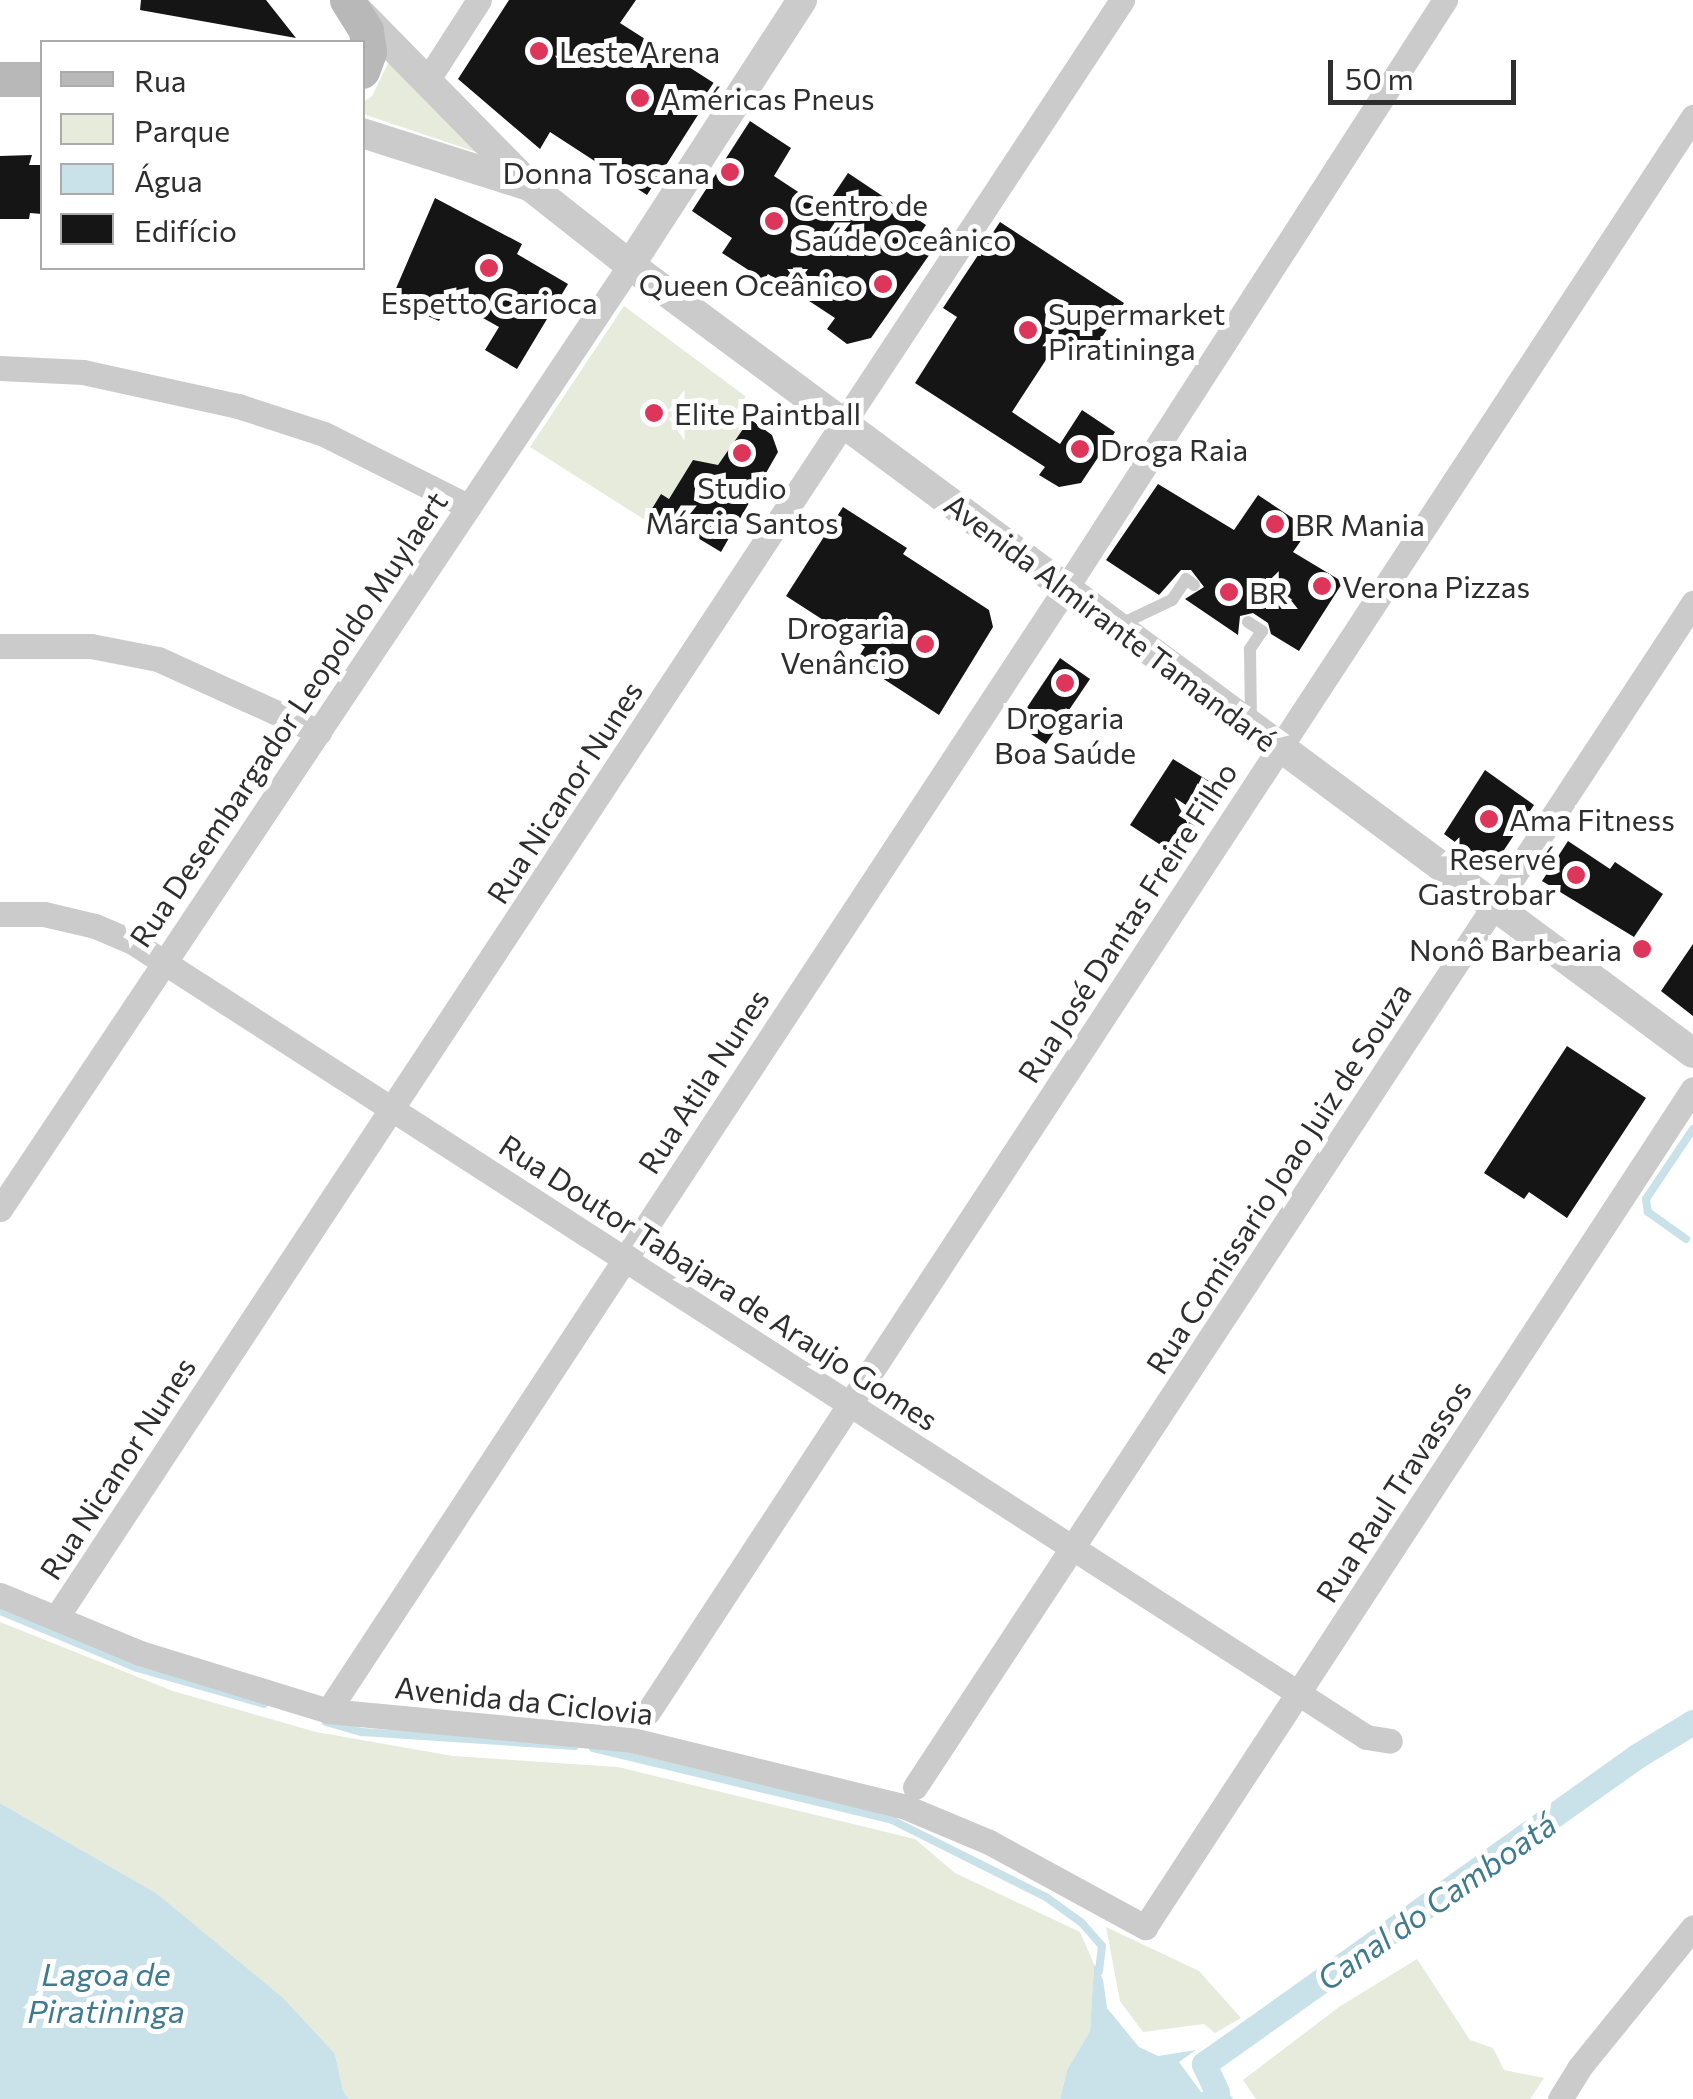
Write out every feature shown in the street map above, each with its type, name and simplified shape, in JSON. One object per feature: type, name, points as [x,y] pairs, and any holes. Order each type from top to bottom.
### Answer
[{"type":"main road","points":[[351,4],[364,40]]},
{"type":"main road","points":[[0,78],[40,79]]},
{"type":"street","points":[[428,80],[479,0]]},
{"type":"street","points":[[630,265],[802,0]]},
{"type":"street","name":"Rua Nicanor Nunes","points":[[56,1618],[1122,0]]},
{"type":"street","points":[[1066,588],[1445,0]]},
{"type":"street","name":"Avenida Almirante Tamandaré","points":[[351,4],[532,188],[630,265],[1693,1053]]},
{"type":"street","name":"Rua José Dantas Freire Filho","points":[[648,1712],[1693,117]]},
{"type":"street","name":"Avenida Almirante Tamandaré","points":[[365,134],[532,188]]},
{"type":"street","name":"Rua Desembargador Leopoldo Muylaert","points":[[0,1209],[630,265]]},
{"type":"street","points":[[0,368],[84,372],[238,406],[324,434],[469,507]]},
{"type":"street","name":"Rua Atila Nunes","points":[[328,1711],[1066,588]]},
{"type":"street","name":"Rua Comissario Joao Juiz de Souza","points":[[915,1787],[1693,603]]},
{"type":"street","points":[[0,646],[91,646],[158,658],[318,732]]},
{"type":"street","name":"Rua Doutor Tabajara de Araujo Gomes","points":[[0,914],[44,914],[96,926],[131,941],[1366,1738],[1390,1740]]},
{"type":"street","name":"Rua Raul Travassos","points":[[1145,1928],[1693,1089]]},
{"type":"street","name":"Avenida da Ciclovia","points":[[0,1595],[140,1653],[328,1711],[632,1740],[904,1806],[989,1842],[1145,1928]]},
{"type":"street","points":[[1560,2099],[1580,2068],[1693,1927]]},
{"type":"lane","points":[[1117,626],[1172,600],[1186,580],[1194,585]]},
{"type":"lane","points":[[1248,622],[1262,630],[1250,649],[1251,727]]},
{"type":"green space","points":[[389,61],[488,156],[365,115],[365,101],[372,96]]},
{"type":"green space","name":"Elite Paintball","points":[[624,306],[760,407],[718,465],[669,499],[661,495],[645,520],[530,447]]},
{"type":"green space","points":[[0,1622],[173,1691],[316,1732],[453,1756],[618,1767],[915,1839],[955,1873],[1080,1932],[1094,1964],[1090,2031],[1067,2070],[1060,2099],[349,2099],[343,2091],[335,2054],[156,1893],[0,1803]]},
{"type":"green space","points":[[1106,1927],[1199,1971],[1241,2018],[1215,2033],[1204,2024],[1143,2032],[1120,2001]]},
{"type":"green space","points":[[1417,1959],[1470,2040],[1493,2048],[1504,2070],[1544,2078],[1530,2099],[1256,2099],[1243,2080],[1339,2007]]},
{"type":"water","name":"Lagoa de Piratininga","points":[[0,1803],[156,1893],[283,1998],[335,2054],[343,2091],[349,2099],[0,2099]]},
{"type":"water","points":[[1094,1964],[1103,1979],[1107,2008],[1139,2047],[1158,2056],[1196,2050],[1179,2062],[1201,2092],[1228,2092],[1233,2099],[1060,2099],[1067,2070],[1090,2031]]},
{"type":"building","points":[[141,0],[266,0],[296,38],[140,10]]},
{"type":"building","points":[[509,0],[636,0],[620,23],[717,85],[647,195],[550,132],[540,149],[458,79]]},
{"type":"building","points":[[750,121],[791,148],[774,176],[824,209],[848,173],[926,225],[916,240],[932,251],[871,338],[847,344],[827,329],[835,318],[768,274],[764,280],[722,253],[732,238],[692,211]]},
{"type":"building","points":[[32,155],[29,165],[40,165],[40,214],[30,213],[29,219],[0,219],[0,156]]},
{"type":"building","points":[[435,198],[522,244],[517,254],[568,284],[517,369],[485,350],[499,327],[451,300],[439,321],[391,300]]},
{"type":"building","name":"Supermarket Piratininga","points":[[1000,222],[1124,303],[1086,362],[1057,343],[1012,412],[1060,444],[1082,410],[1115,432],[1081,483],[1059,487],[1039,475],[1045,467],[915,383],[957,317],[943,308]]},
{"type":"building","points":[[750,419],[772,435],[778,452],[721,552],[683,529],[677,539],[645,520],[661,494],[669,499],[693,460],[718,465]]},
{"type":"building","points":[[1158,484],[1234,530],[1258,495],[1309,529],[1293,552],[1343,582],[1299,651],[1271,634],[1268,623],[1253,613],[1240,616],[1238,635],[1185,599],[1204,587],[1191,570],[1181,570],[1159,595],[1106,560]]},
{"type":"building","points":[[843,507],[907,548],[903,554],[989,610],[993,627],[939,715],[856,661],[865,647],[786,596]]},
{"type":"building","points":[[1060,658],[1090,679],[1046,744],[1016,724]]},
{"type":"building","points":[[1173,759],[1220,788],[1176,855],[1130,825]]},
{"type":"building","name":"Ama Fitness","points":[[1485,770],[1534,805],[1494,865],[1485,864],[1444,834]]},
{"type":"building","points":[[1568,841],[1610,869],[1615,862],[1663,894],[1634,937],[1542,881]]},
{"type":"building","points":[[1693,944],[1693,1016],[1661,991]]},
{"type":"building","points":[[1567,1046],[1646,1098],[1567,1218],[1529,1192],[1524,1199],[1484,1173]]},
{"type":"waterway","points":[[1686,1239],[1648,1212],[1646,1199],[1693,1129]]},
{"type":"waterway","points":[[0,1611],[137,1668],[264,1704]]},
{"type":"waterway","points":[[326,1722],[362,1732],[575,1746]]},
{"type":"waterway","name":"Canal do Camboatá","points":[[1217,2092],[1204,2064],[1637,1756],[1693,1722]]},
{"type":"waterway","points":[[593,1748],[892,1820],[1046,1897],[1082,1923],[1102,1946],[1099,1972]]},
{"type":"place","name":"Leste Arena","points":[[539,51]]},
{"type":"place","name":"Américas Pneus","points":[[640,98]]},
{"type":"place","name":"Donna Toscana","points":[[730,172]]},
{"type":"place","name":"Centro de Saúde Oceânico","points":[[774,221]]},
{"type":"place","name":"Espetto Carioca","points":[[489,268]]},
{"type":"place","name":"Queen Oceânico","points":[[883,284]]},
{"type":"place","name":"Supermarket Piratininga","points":[[1028,330]]},
{"type":"place","name":"Elite Paintball","points":[[654,413]]},
{"type":"place","name":"Droga Raia","points":[[1080,449]]},
{"type":"place","name":"Studio Márcia Santos","points":[[742,453]]},
{"type":"place","name":"BR Mania","points":[[1275,524]]},
{"type":"place","name":"Verona Pizzas","points":[[1322,586]]},
{"type":"place","name":"BR","points":[[1229,592]]},
{"type":"place","name":"Drogaria Venâncio","points":[[925,644]]},
{"type":"place","name":"Drogaria Boa Saúde","points":[[1065,683]]},
{"type":"place","name":"Ama Fitness","points":[[1489,819]]},
{"type":"place","name":"Reservé Gastrobar","points":[[1576,875]]},
{"type":"place","name":"Nonô Barbearia","points":[[1642,949]]}]
